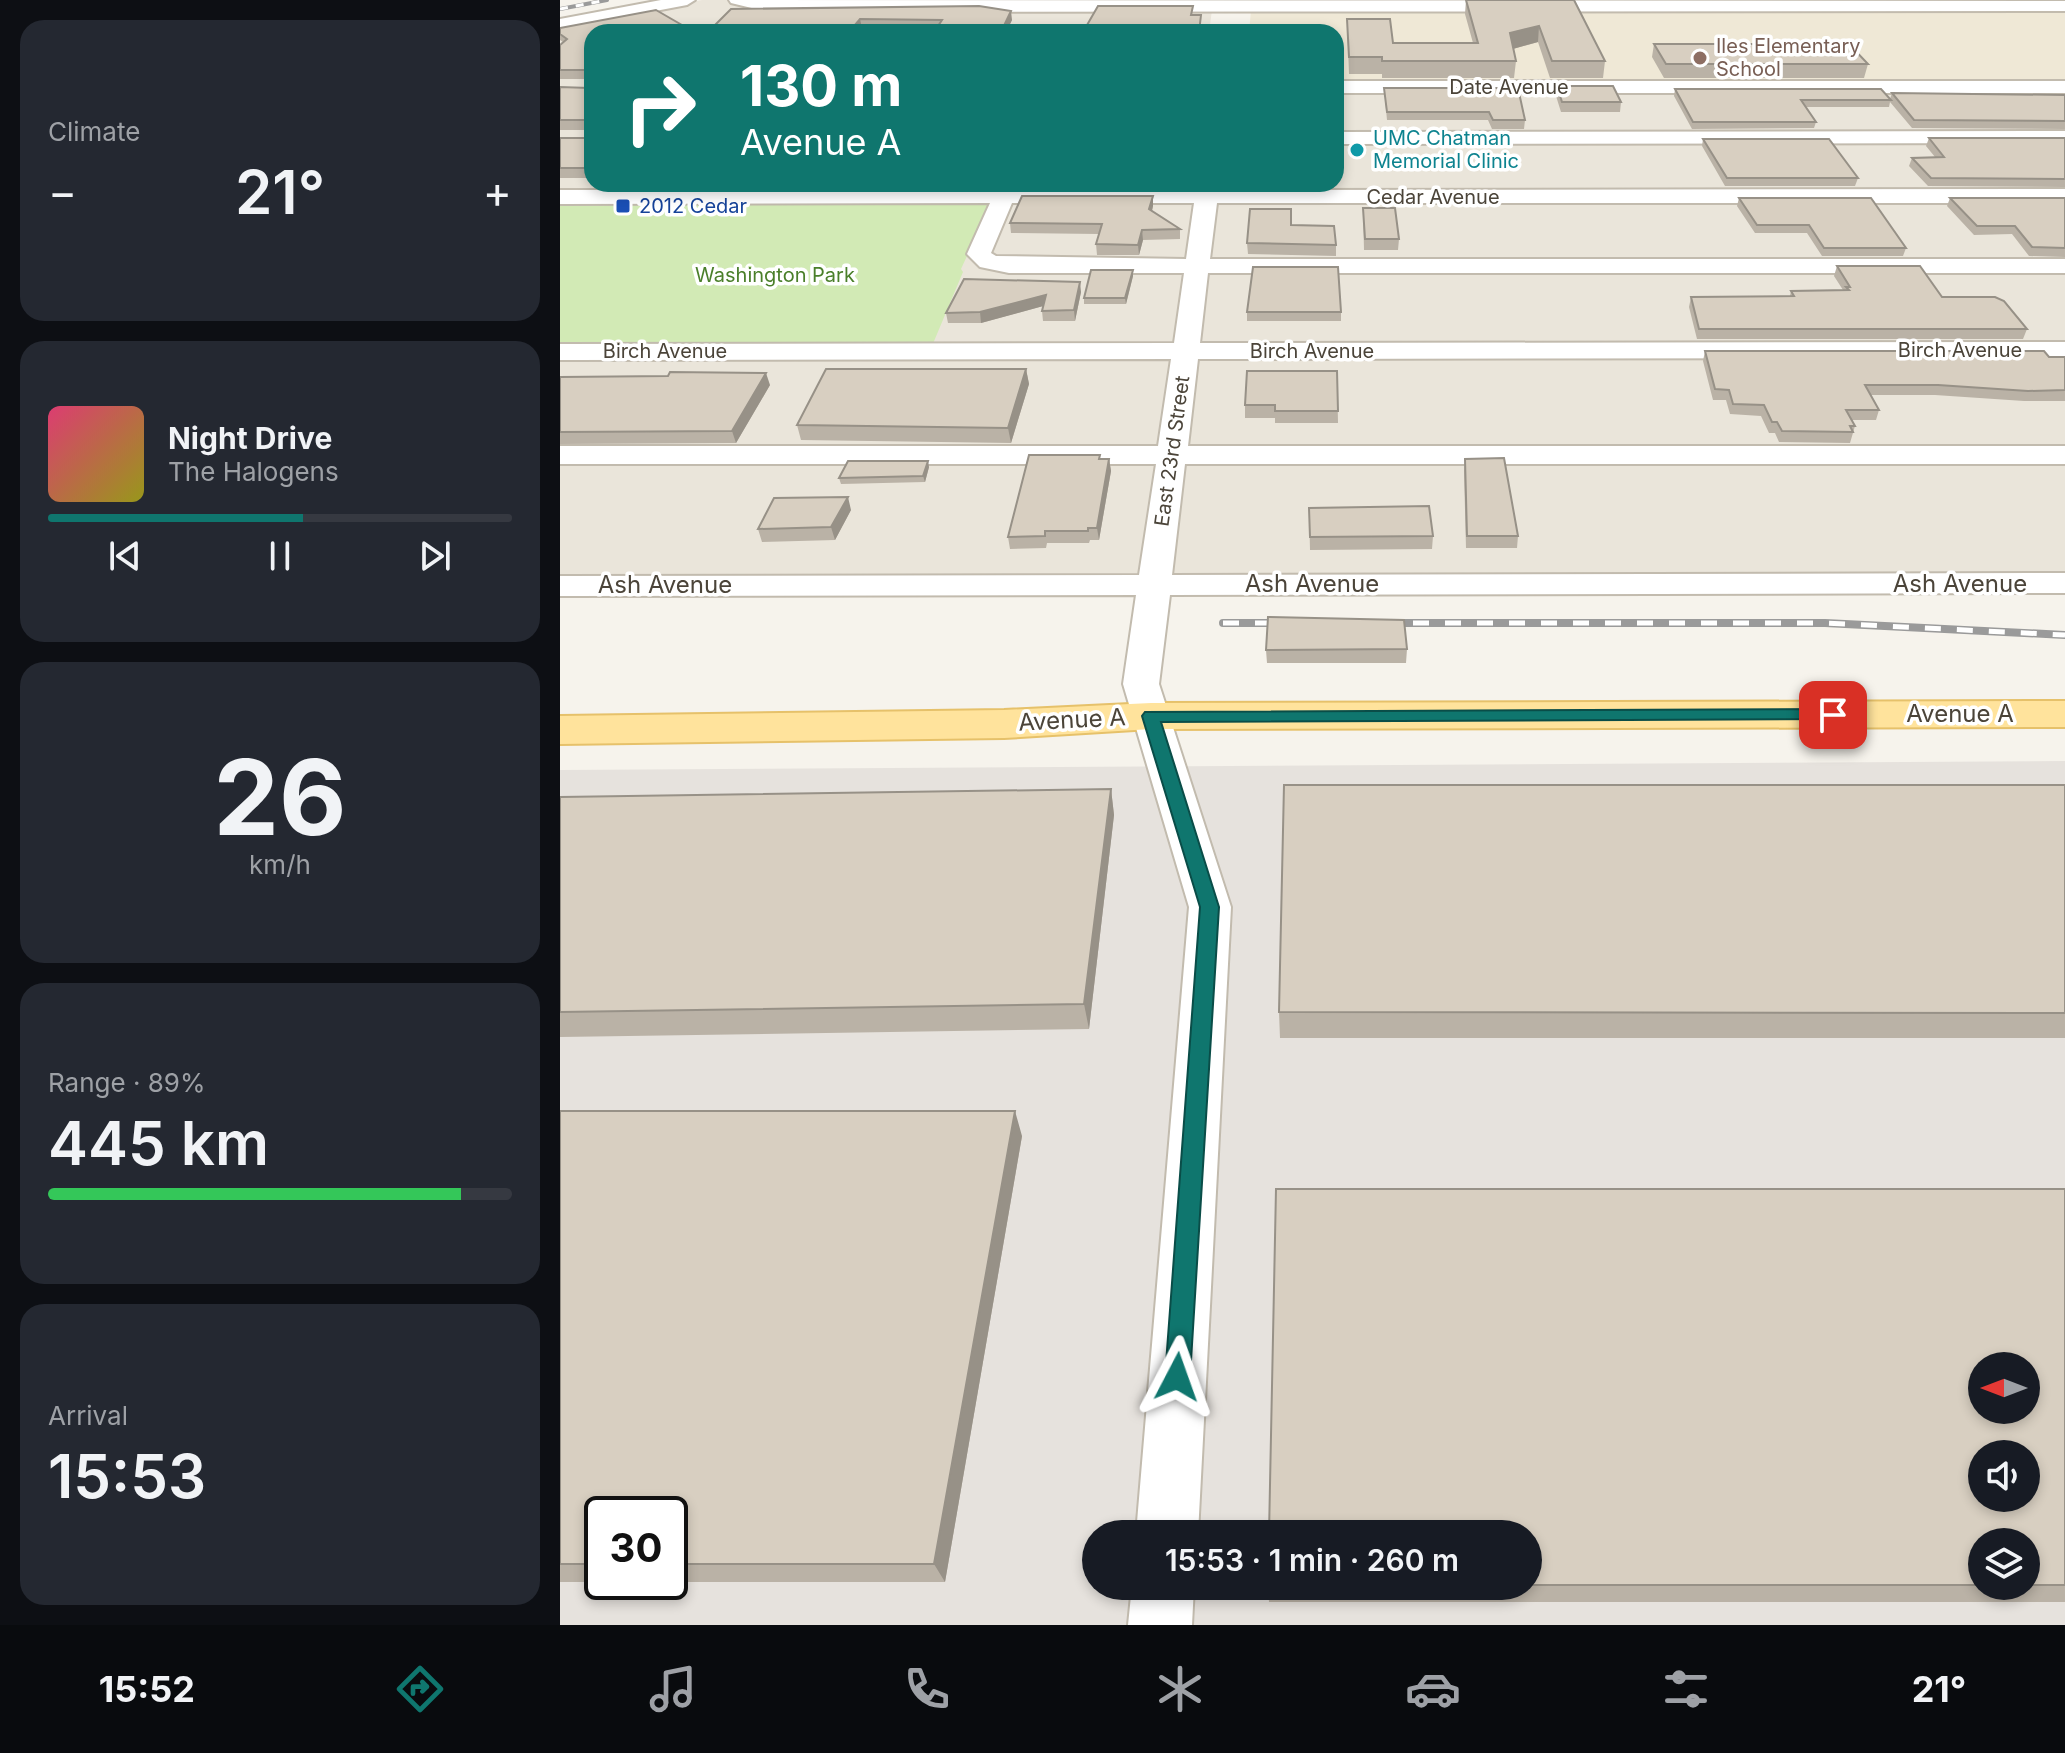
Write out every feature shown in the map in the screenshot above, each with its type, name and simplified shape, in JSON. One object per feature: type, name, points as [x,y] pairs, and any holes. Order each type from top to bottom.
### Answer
[{"type":"main road","name":"Avenue A","points":[[560,730],[1004,724],[1151,716],[2065,714]]},
{"type":"street","points":[[560,24],[687,0]]},
{"type":"street","points":[[737,0],[768,7],[1075,3],[1233,9],[2065,6]]},
{"type":"street","points":[[599,16],[612,24]]},
{"type":"street","name":"Date Avenue","points":[[1344,87],[2065,87]]},
{"type":"street","points":[[1344,138],[2065,137]]},
{"type":"street","points":[[1386,174],[1390,197]]},
{"type":"street","name":"Cedar Avenue","points":[[560,197],[1004,197],[1150,192]]},
{"type":"street","name":"East 23rd Street","points":[[1168,1520],[1210,907],[1141,684],[1208,192]]},
{"type":"street","name":"Cedar Avenue","points":[[1323,192],[1390,197],[2065,196]]},
{"type":"street","points":[[1004,197],[979,254],[988,262],[1009,266],[2065,266]]},
{"type":"street","name":"Birch Avenue","points":[[560,352],[2065,350]]},
{"type":"street","points":[[560,455],[2065,455]]},
{"type":"street","name":"Ash Avenue","points":[[560,586],[2065,583]]},
{"type":"street","points":[[1160,1625],[1162,1600]]},
{"type":"shaded area","points":[[702,0],[1846,0],[1850,4],[1212,10],[1210,24],[584,24],[584,192],[1344,192],[1344,92],[2065,92],[2065,575],[560,577],[560,27]]},
{"type":"shaded area","name":"Iles Elementary School","points":[[2065,9],[2065,84],[1344,85],[1344,24],[1250,24],[1251,11]]},
{"type":"shaded area","points":[[2065,761],[2065,1625],[560,1625],[560,770]]},
{"type":"green space","name":"Washington Park","points":[[560,204],[991,204],[961,269],[963,272],[932,346],[560,346]]},
{"type":"building","points":[[1466,0],[1574,0],[1605,61],[1552,61],[1539,26],[1510,33],[1516,61],[1382,61],[1382,57],[1349,57],[1347,19],[1390,19],[1393,43],[1478,43]]},
{"type":"building","points":[[979,6],[1011,11],[1005,24],[860,19],[856,24],[716,24],[731,9]]},
{"type":"building","points":[[1098,6],[1193,6],[1191,15],[1201,15],[1200,24],[1088,24]]},
{"type":"building","points":[[656,10],[680,24],[584,24],[584,70],[560,70],[560,45],[567,39],[560,34],[560,28]]},
{"type":"building","points":[[1654,44],[1849,44],[1868,64],[1666,64]]},
{"type":"building","points":[[1557,86],[1613,86],[1621,102],[1562,102]]},
{"type":"building","points":[[560,87],[584,88],[584,120],[560,120]]},
{"type":"building","points":[[1384,88],[1518,88],[1525,120],[1493,120],[1489,112],[1387,112]]},
{"type":"building","points":[[1675,89],[1881,89],[1891,100],[1801,100],[1816,122],[1693,122]]},
{"type":"building","points":[[1892,93],[2065,95],[2065,121],[1914,120]]},
{"type":"building","points":[[560,138],[584,138],[584,168],[560,168]]},
{"type":"building","points":[[1929,138],[2065,138],[2065,179],[1931,178],[1912,158],[1944,157]]},
{"type":"building","points":[[1703,139],[1829,139],[1858,178],[1727,178]]},
{"type":"building","points":[[1022,196],[1153,196],[1149,209],[1180,229],[1142,230],[1138,245],[1096,244],[1102,224],[1010,223]]},
{"type":"building","points":[[1739,198],[1871,198],[1906,248],[1824,248],[1809,225],[1757,225]]},
{"type":"building","points":[[1950,198],[2065,198],[2065,248],[2032,247],[2015,226],[1977,226]]},
{"type":"building","points":[[1363,208],[1395,208],[1399,239],[1365,239]]},
{"type":"building","points":[[1250,209],[1291,209],[1291,225],[1334,226],[1336,245],[1247,243]]},
{"type":"building","points":[[1837,266],[1920,266],[1942,297],[1995,297],[2004,301],[2027,329],[1699,329],[1691,297],[1794,296],[1791,291],[1849,290]]},
{"type":"building","points":[[1253,267],[1338,267],[1341,312],[1247,312]]},
{"type":"building","points":[[1091,270],[1133,270],[1125,298],[1084,298]]},
{"type":"building","points":[[964,279],[1080,282],[1074,310],[1042,311],[1046,295],[980,312],[946,313]]},
{"type":"building","points":[[1705,351],[2044,351],[2049,357],[2065,357],[2065,390],[1865,385],[1879,410],[1846,410],[1855,426],[1850,426],[1853,432],[1782,431],[1777,422],[1772,422],[1764,405],[1733,404],[1729,390],[1715,389]]},
{"type":"building","points":[[826,369],[1026,369],[1008,428],[797,425]]},
{"type":"building","points":[[1247,371],[1337,371],[1338,411],[1275,411],[1275,405],[1245,405]]},
{"type":"building","points":[[670,372],[766,373],[732,431],[560,432],[560,377],[668,376]]},
{"type":"building","points":[[1029,455],[1100,455],[1099,459],[1109,459],[1097,528],[1088,528],[1088,531],[1045,531],[1045,536],[1008,537]]},
{"type":"building","points":[[1504,458],[1518,536],[1467,536],[1465,459]]},
{"type":"building","points":[[848,461],[928,461],[923,476],[839,478]]},
{"type":"building","points":[[848,497],[831,527],[758,529],[774,498]]},
{"type":"building","points":[[1429,506],[1433,536],[1310,537],[1309,508]]},
{"type":"building","points":[[1268,617],[1404,620],[1407,649],[1266,650]]},
{"type":"building","points":[[1284,785],[2065,785],[2065,1013],[1279,1012]]},
{"type":"building","points":[[1111,789],[1084,1004],[560,1012],[560,797]]},
{"type":"building","points":[[560,1111],[1015,1111],[934,1564],[688,1564],[688,1496],[584,1496],[584,1564],[560,1564]]},
{"type":"building","points":[[1276,1189],[2065,1189],[2065,1585],[2040,1585],[2040,1528],[1968,1528],[1968,1585],[1542,1585],[1542,1520],[1269,1520]]},
{"type":"railway","points":[[560,9],[607,0]]},
{"type":"railway","points":[[1223,623],[1289,623]]},
{"type":"railway","points":[[1381,623],[1825,623],[2065,635]]},
{"type":"place","name":"Iles Elementary School","points":[[1700,58]]},
{"type":"place","name":"UMC Chatman Memorial Clinic","points":[[1357,150]]},
{"type":"place","name":"2012 Cedar","points":[[623,206]]},
{"type":"route","points":[[1177,1377],[1210,907],[1151,716],[1833,715]]}]
